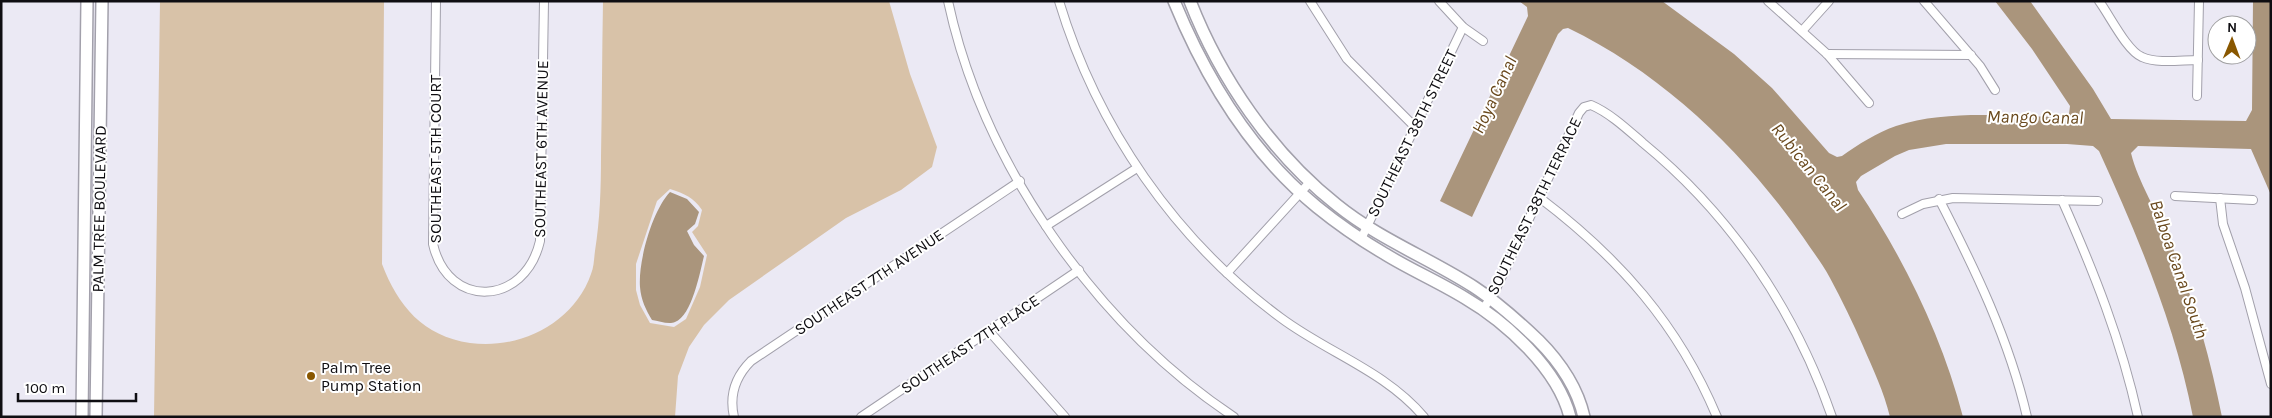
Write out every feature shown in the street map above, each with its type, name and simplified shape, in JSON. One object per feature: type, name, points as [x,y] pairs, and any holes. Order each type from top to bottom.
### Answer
[{"type":"main road","name":"PALM TREE BOULEVARD","points":[[82,417],[87,1]]},
{"type":"main road","name":"PALM TREE BOULEVARD","points":[[96,417],[102,1]]},
{"type":"main road","points":[[1174,1],[1202,62],[1230,109],[1268,158],[1301,192],[1361,239],[1483,310],[1528,349],[1551,376],[1564,399],[1570,417]]},
{"type":"main road","points":[[1190,1],[1206,40],[1237,94],[1255,120],[1310,182],[1337,206],[1367,227],[1459,278],[1490,298],[1524,327],[1559,363],[1572,382],[1584,417]]},
{"type":"street","name":"SOUTHEAST 5TH COURT","points":[[436,1],[433,244],[438,261],[449,277],[459,284],[481,291]]},
{"type":"street","name":"SOUTHEAST 6TH AVENUE","points":[[481,291],[493,291],[516,282],[532,264],[540,241],[544,1]]},
{"type":"street","points":[[948,1],[958,38],[982,104],[1020,182],[1046,226],[1111,309],[1140,339],[1201,394],[1234,417]]},
{"type":"street","points":[[1059,1],[1072,42],[1091,87],[1137,168],[1178,221],[1227,273],[1258,300],[1303,333],[1391,384],[1424,417]]},
{"type":"street","points":[[1310,1],[1347,59],[1414,126]]},
{"type":"street","points":[[1439,1],[1463,27],[1483,41]]},
{"type":"street","points":[[1768,1],[1827,54],[1869,103]]},
{"type":"street","points":[[1802,31],[1829,1]]},
{"type":"street","points":[[1924,1],[1971,56],[1995,90]]},
{"type":"street","points":[[2099,1],[2131,48],[2140,56],[2153,60],[2198,60]]},
{"type":"street","points":[[2197,96],[2199,1]]},
{"type":"street","name":"SOUTHEAST 38TH STREET","points":[[1361,239],[1463,27]]},
{"type":"street","points":[[1827,54],[1971,56]]},
{"type":"street","name":"SOUTHEAST 38TH TERRACE","points":[[1483,310],[1540,198],[1579,113],[1587,105],[1595,107],[1621,125],[1671,166],[1718,215],[1742,244],[1780,302],[1799,336],[1832,417]]},
{"type":"street","points":[[1046,226],[1137,168]]},
{"type":"street","name":"SOUTHEAST 7TH AVENUE","points":[[734,417],[733,394],[739,375],[752,361],[1020,182]]},
{"type":"street","points":[[1227,273],[1310,182]]},
{"type":"street","points":[[2175,196],[2253,200]]},
{"type":"street","points":[[1540,198],[1605,252],[1657,311],[1685,352],[1717,417]]},
{"type":"street","points":[[1902,214],[1939,200],[1961,198],[2098,201]]},
{"type":"street","points":[[2220,198],[2223,224],[2245,288],[2271,384]]},
{"type":"street","points":[[1939,200],[1985,290],[2008,351],[2027,417]]},
{"type":"street","points":[[2062,200],[2104,298],[2128,375],[2138,417]]},
{"type":"street","name":"SOUTHEAST 7TH PLACE","points":[[861,417],[1079,270]]},
{"type":"street","points":[[989,331],[1065,417]]},
{"type":"shaded area","points":[[160,1],[384,1],[382,264],[388,279],[404,306],[426,326],[439,334],[453,339],[470,343],[489,344],[508,342],[526,337],[558,319],[572,306],[583,291],[592,271],[598,228],[600,192],[603,1],[889,1],[910,74],[937,147],[932,167],[901,190],[846,218],[729,300],[704,325],[689,347],[678,376],[675,417],[154,417]],"holes":[[[670,189],[692,199],[702,210],[698,226],[692,232],[707,255],[700,287],[686,319],[674,327],[650,323],[640,305],[636,290],[636,264],[657,201]]]},
{"type":"water","points":[[1519,1],[1662,1],[1734,54],[1772,88],[1829,153],[1837,157],[1896,126],[1937,117],[2001,115],[2065,117],[2069,114],[2070,106],[2032,49],[1995,1],[2030,1],[2093,89],[2111,119],[2246,121],[2252,110],[2252,65],[2257,65],[2257,15],[2253,15],[2253,1],[2271,1],[2271,195],[2251,149],[2138,146],[2131,153],[2138,175],[2170,241],[2186,284],[2212,372],[2222,417],[2193,417],[2176,348],[2154,281],[2099,151],[2093,146],[2067,144],[1946,144],[1909,150],[1861,176],[1856,182],[1858,190],[1891,243],[1920,299],[1944,357],[1963,417],[1890,417],[1871,363],[1827,273],[1780,205],[1727,145],[1668,92],[1636,68],[1568,28],[1563,29],[1558,34],[1472,217],[1440,201],[1528,16],[1527,7]]},
{"type":"water","points":[[670,192],[687,199],[699,212],[695,224],[687,231],[694,245],[704,256],[691,303],[681,318],[670,323],[652,320],[641,296],[640,277],[641,264],[652,224],[657,211]]},
{"type":"place","name":"Palm Tree Pump Station","points":[[311,376]]},
{"type":"water label","name":"Hoya Canal","points":[[1494,95]]},
{"type":"water label","name":"Mango Canal","points":[[2035,117]]},
{"type":"water label","name":"Rubican Canal","points":[[1809,167]]},
{"type":"water label","name":"Balboa Canal South","points":[[2179,269]]}]
